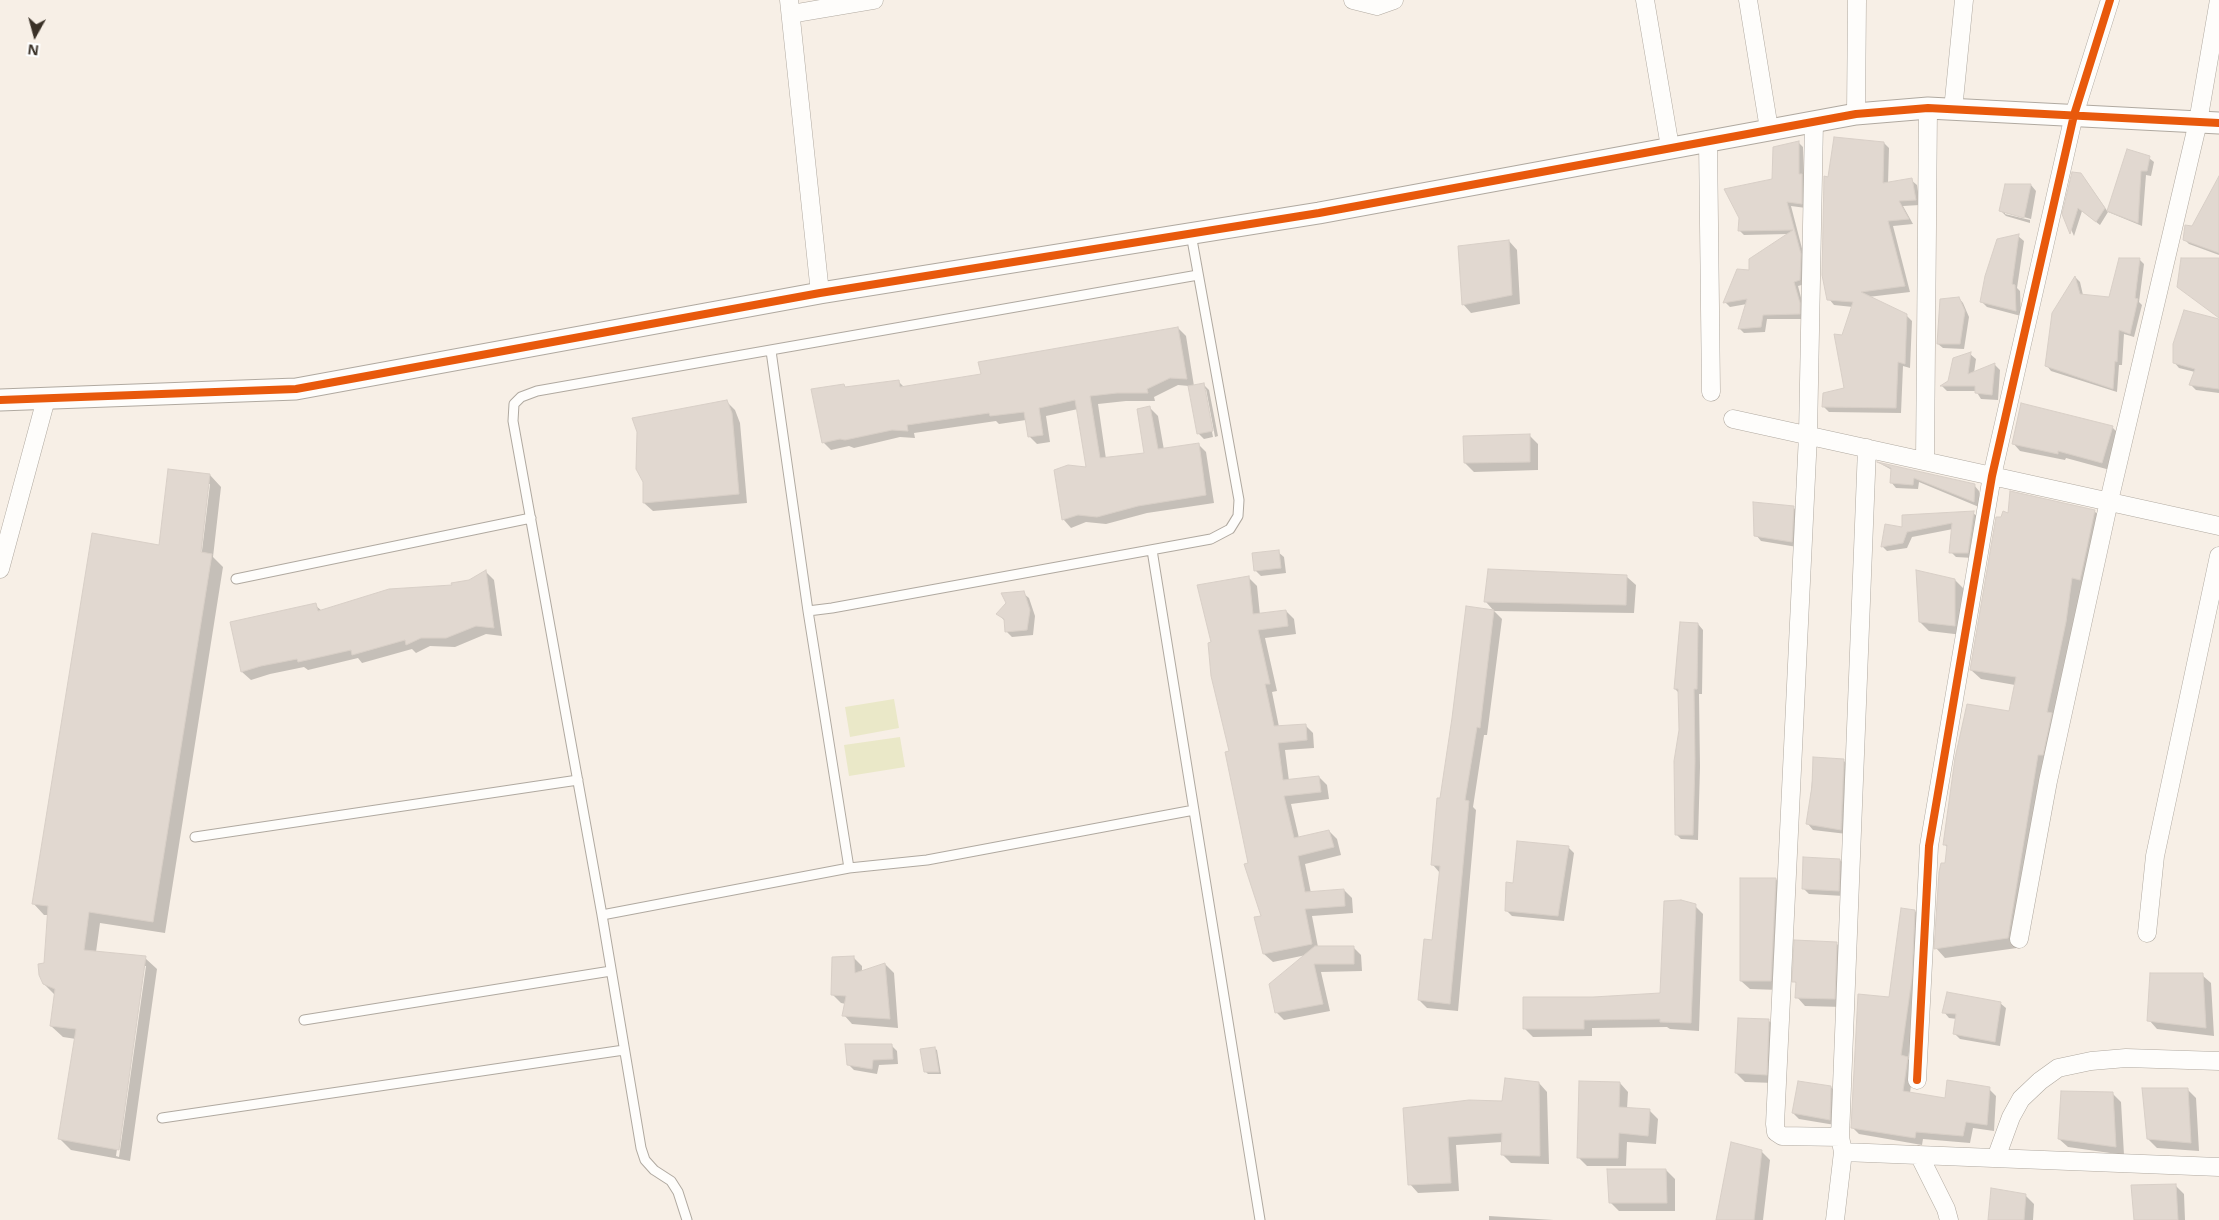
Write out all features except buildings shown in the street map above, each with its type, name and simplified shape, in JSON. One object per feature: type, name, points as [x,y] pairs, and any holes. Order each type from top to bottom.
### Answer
[{"type":"street","points":[[820,292],[790,7],[874,0]]},
{"type":"street","points":[[1353,0],[1377,6],[1394,0]]},
{"type":"street","points":[[1645,0],[1670,147]]},
{"type":"street","points":[[1748,0],[1769,129]]},
{"type":"street","points":[[1856,114],[1857,0]]},
{"type":"street","points":[[1953,110],[1964,0]]},
{"type":"street","points":[[1917,1080],[1929,846],[1992,476],[2074,115],[2110,0]]},
{"type":"street","points":[[2019,940],[2048,781],[2109,501],[2198,122],[2219,0]]},
{"type":"street","points":[[1925,461],[1928,108]]},
{"type":"street","points":[[0,400],[296,389],[820,292],[1319,213],[1856,114],[1928,108],[2219,123]]},
{"type":"street","points":[[1814,122],[1808,435],[1776,1132],[1782,1136],[1919,1155],[2219,1167]]},
{"type":"street","points":[[1708,140],[1711,392]]},
{"type":"street","points":[[0,569],[46,399]]},
{"type":"street","points":[[1733,419],[2219,526]]},
{"type":"street","points":[[1835,1220],[1842,1144],[1867,448]]},
{"type":"street","points":[[2147,933],[2155,856],[2219,556]]},
{"type":"street","points":[[1996,1158],[2011,1117],[2021,1099],[2040,1081],[2058,1068],[2091,1061],[2126,1058],[2219,1061]]},
{"type":"street","points":[[1919,1155],[1946,1209],[1949,1220]]},
{"type":"lane","points":[[808,611],[1211,539],[1230,529],[1238,516],[1239,500],[1191,234]]},
{"type":"lane","points":[[687,1220],[678,1192],[671,1180],[654,1170],[645,1160],[643,1154],[513,421],[514,404],[521,397],[537,392],[1198,275]]},
{"type":"lane","points":[[771,351],[808,611],[849,868]]},
{"type":"lane","points":[[236,579],[531,518]]},
{"type":"lane","points":[[1152,550],[1260,1220]]},
{"type":"lane","points":[[195,837],[578,780]]},
{"type":"lane","points":[[602,915],[849,868],[927,860],[1194,810]]},
{"type":"lane","points":[[304,1020],[612,971]]},
{"type":"lane","points":[[162,1118],[624,1050]]},
{"type":"shaded area","points":[[894,699],[899,728],[850,737],[845,707]]},
{"type":"shaded area","points":[[900,737],[905,767],[849,776],[844,745]]},
{"type":"cycle path","points":[[1917,1080],[1929,846],[1992,476],[2074,115],[2110,0]]},
{"type":"cycle path","points":[[0,400],[296,389],[820,293],[1319,213],[1856,114],[1928,108],[2219,123]]}]
